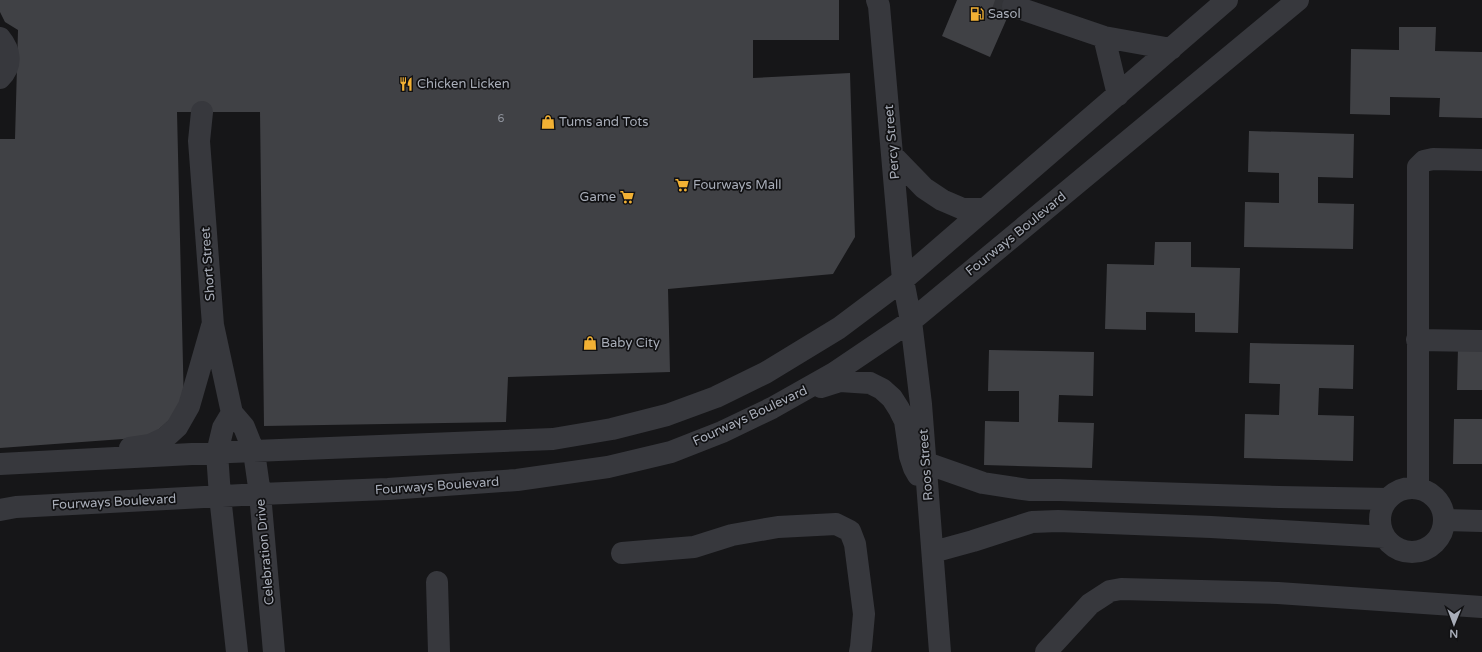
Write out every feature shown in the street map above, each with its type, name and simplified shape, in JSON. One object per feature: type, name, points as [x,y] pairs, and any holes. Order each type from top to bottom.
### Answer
[{"type":"street","points":[[0,464],[553,439],[612,429],[667,415],[716,397],[765,373],[839,328],[903,280],[1227,0]]},
{"type":"street","name":"Fourways Boulevard","points":[[0,510],[24,507],[260,494],[388,489],[510,481],[608,467],[671,452],[722,432],[801,392],[834,373],[911,321],[1298,0]]},
{"type":"street","name":"Percy Street","points":[[877,1],[893,156],[903,280]]},
{"type":"street","points":[[1013,6],[1104,37],[1171,49]]},
{"type":"street","points":[[1104,37],[1118,94]]},
{"type":"street","points":[[0,78],[4,74],[8,65],[9,49]]},
{"type":"street","name":"Short Street","points":[[202,112],[199,140],[212,325],[232,413],[244,427],[254,452]]},
{"type":"street","points":[[893,156],[924,188],[942,200],[963,209],[985,209]]},
{"type":"street","points":[[1418,488],[1418,167],[1424,161],[1433,159],[1482,160]]},
{"type":"street","name":"Roos Street","points":[[903,280],[911,321],[921,404],[940,652]]},
{"type":"street","points":[[23,463],[84,451],[150,445],[165,438],[177,427],[189,406],[212,325]]},
{"type":"street","points":[[1417,340],[1482,341]]},
{"type":"street","points":[[801,392],[840,381],[870,383],[882,389],[892,398],[905,421],[910,456],[914,468],[927,490]]},
{"type":"street","points":[[232,413],[223,428],[217,453],[220,496],[237,652]]},
{"type":"street","name":"Celebration Drive","points":[[254,452],[260,494],[274,652]]},
{"type":"street","points":[[926,463],[983,483],[1029,490],[1388,499]]},
{"type":"street","points":[[1407,488],[1418,488],[1429,492],[1437,499],[1443,509],[1445,520],[1443,531],[1437,540],[1430,547],[1420,551],[1410,552],[1400,550],[1391,544],[1385,537],[1381,528],[1380,517],[1383,507],[1388,499],[1397,492],[1407,488]]},
{"type":"street","points":[[1029,490],[1032,522]]},
{"type":"street","points":[[1211,495],[1211,527]]},
{"type":"street","points":[[1445,520],[1482,521]]},
{"type":"street","points":[[933,552],[1032,522],[1058,521],[1211,527],[1385,537]]},
{"type":"street","points":[[622,553],[694,547],[732,535],[778,527],[836,524],[850,530],[855,544],[864,614],[860,652]]},
{"type":"street","points":[[437,582],[439,652]]},
{"type":"street","points":[[1046,652],[1090,604],[1110,592],[1122,589],[1278,593],[1482,607]]},
{"type":"building","points":[[0,0],[839,0],[839,40],[753,40],[753,78],[850,73],[855,237],[833,274],[668,289],[670,372],[508,377],[506,422],[264,426],[260,112],[177,112],[184,407],[150,437],[0,448],[0,139],[15,139],[18,30],[5,22],[0,12]]},
{"type":"building","points":[[957,0],[1015,0],[990,57],[942,36]]},
{"type":"building","points":[[1399,27],[1436,27],[1435,51],[1482,52],[1482,118],[1439,117],[1440,98],[1390,97],[1390,115],[1350,114],[1351,49],[1399,50]]},
{"type":"building","points":[[1249,131],[1354,134],[1353,178],[1318,177],[1318,203],[1354,204],[1353,249],[1244,247],[1245,202],[1279,203],[1279,173],[1248,172]]},
{"type":"building","points":[[1155,242],[1191,242],[1191,267],[1240,268],[1238,333],[1195,332],[1195,313],[1146,312],[1146,330],[1105,329],[1107,264],[1154,265]]},
{"type":"building","points":[[1250,343],[1354,345],[1353,389],[1319,388],[1318,415],[1354,416],[1353,461],[1244,458],[1245,414],[1279,415],[1280,384],[1249,383]]},
{"type":"building","points":[[1458,347],[1482,348],[1482,390],[1457,390]]},
{"type":"building","points":[[989,350],[1094,352],[1093,396],[1059,395],[1058,422],[1094,423],[1092,468],[984,465],[985,421],[1019,422],[1019,391],[988,391]]},
{"type":"building","points":[[1454,419],[1482,419],[1482,464],[1453,464]]},
{"type":"tunnel","points":[[995,0],[1013,6]]},
{"type":"place","name":"Sasol","points":[[977,14]]},
{"type":"place","name":"Chicken Licken","points":[[406,84]]},
{"type":"place","name":"Tums and Tots","points":[[548,122]]},
{"type":"place","name":"Fourways Mall","points":[[682,185]]},
{"type":"place","name":"Game","points":[[627,197]]},
{"type":"place","name":"Baby City","points":[[590,343]]}]
